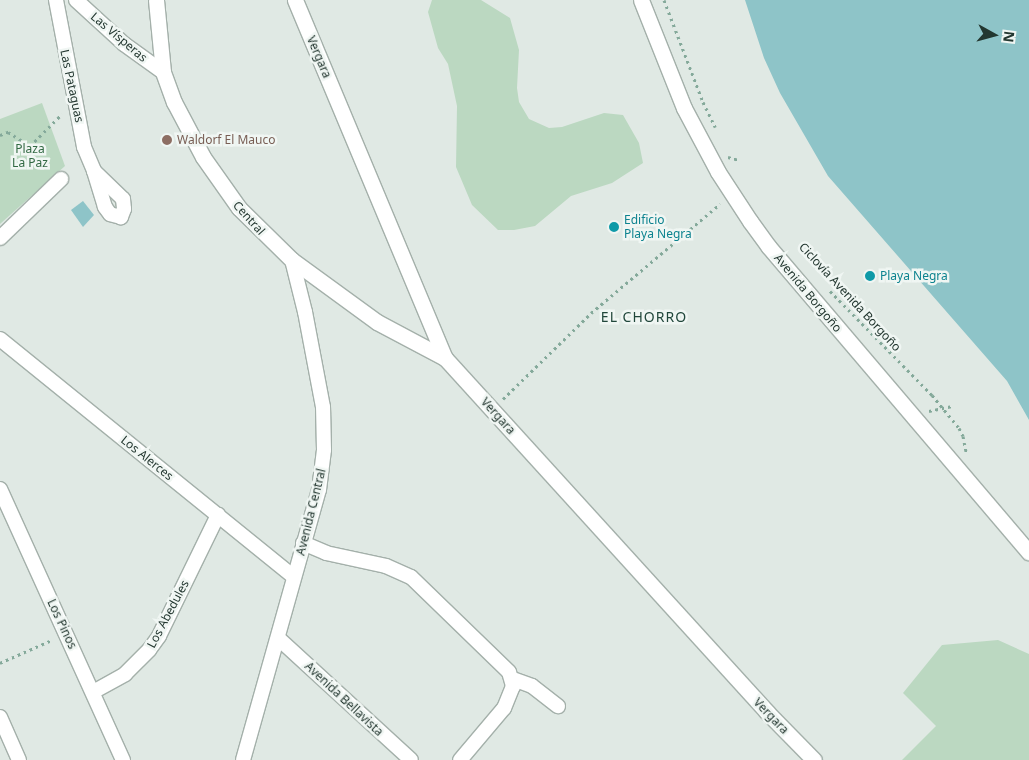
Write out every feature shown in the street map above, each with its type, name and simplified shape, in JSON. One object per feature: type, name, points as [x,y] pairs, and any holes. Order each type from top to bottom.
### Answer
[{"type":"street","name":"Las Pataguas","points":[[56,0],[84,147],[94,171]]},
{"type":"street","name":"Las Vísperas","points":[[76,0],[124,44],[163,72]]},
{"type":"street","name":"Central","points":[[156,0],[163,72],[188,130],[220,183],[256,226],[292,260],[378,322],[445,358]]},
{"type":"street","name":"Vergara","points":[[295,0],[445,358],[767,712],[814,760]]},
{"type":"street","name":"Avenida Borgoño","points":[[641,0],[684,108],[732,194],[769,247],[1029,552]]},
{"type":"street","points":[[0,238],[61,179]]},
{"type":"street","name":"Avenida Central","points":[[242,760],[278,638],[320,483],[325,430],[323,407],[305,312],[292,260]]},
{"type":"street","name":"Los Alerces","points":[[0,339],[294,577]]},
{"type":"street","name":"Los Pinos","points":[[0,489],[123,760]]},
{"type":"street","name":"Los Abedules","points":[[93,692],[125,674],[149,650],[159,636],[218,515]]},
{"type":"street","points":[[303,543],[326,553],[386,566],[410,577],[509,672],[513,679],[513,686],[504,708],[460,760]]},
{"type":"street","name":"Avenida Bellavista","points":[[278,638],[411,760]]},
{"type":"street","points":[[513,679],[532,686],[558,706]]},
{"type":"street","points":[[0,716],[19,760]]},
{"type":"path","points":[[664,0],[702,102],[718,134]]},
{"type":"path","points":[[0,135],[8,132],[30,146],[75,102]]},
{"type":"path","points":[[726,150],[734,166]]},
{"type":"path","points":[[492,409],[591,313],[732,194]]},
{"type":"path","name":"Ciclovía Avenida Borgoño","points":[[826,286],[937,402],[963,436],[967,457]]},
{"type":"path","points":[[0,663],[67,634]]},
{"type":"green space","points":[[432,0],[481,0],[510,18],[519,50],[517,88],[519,102],[529,119],[549,128],[562,127],[604,113],[623,115],[639,143],[643,163],[612,183],[571,196],[535,226],[514,230],[498,230],[472,205],[456,167],[457,106],[448,64],[438,48],[428,12]]},
{"type":"green space","name":"Plaza La Paz","points":[[42,103],[65,166],[0,224],[0,119]]},
{"type":"green space","points":[[998,640],[1029,654],[1029,760],[902,760],[936,726],[903,693],[942,645]]},
{"type":"water","points":[[745,0],[1029,0],[1029,420],[1007,381],[828,176],[780,93],[764,58]]},
{"type":"water","points":[[83,201],[94,215],[83,227],[71,210]]},
{"type":"place","name":"Waldorf El Mauco","points":[[167,140]]},
{"type":"place","name":"Edificio Playa Negra","points":[[614,227]]},
{"type":"place","name":"Playa Negra","points":[[870,276]]},
{"type":"district","name":"EL CHORRO","points":[[644,317]]}]
